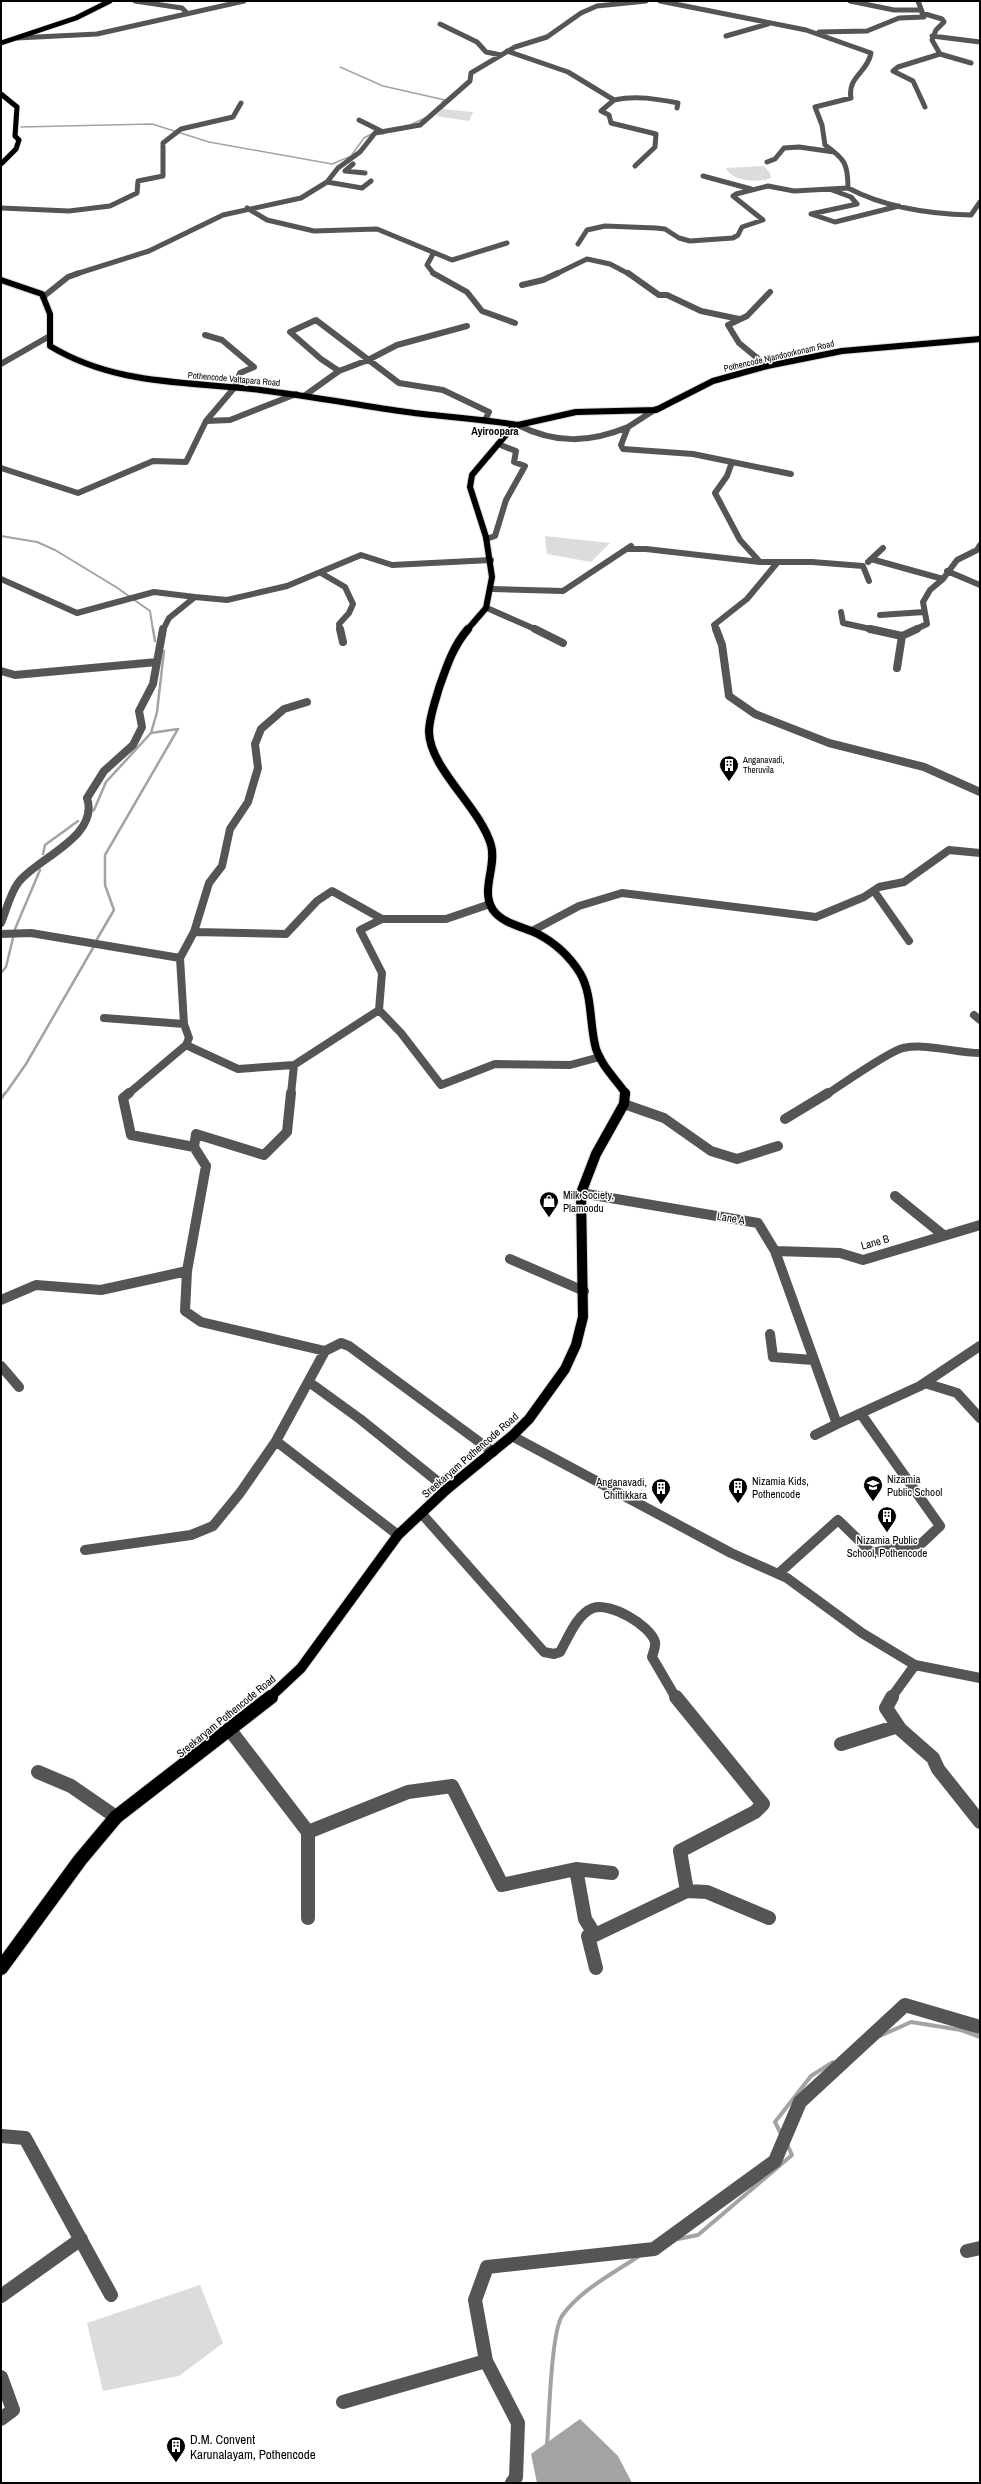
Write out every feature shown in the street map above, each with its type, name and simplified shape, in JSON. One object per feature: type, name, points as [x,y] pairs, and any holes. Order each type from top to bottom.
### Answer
[{"type":"main road","points":[[1,43],[86,14],[110,1]]},
{"type":"main road","points":[[1,94],[17,107],[17,132],[15,136],[19,140],[16,149],[1,164]]},
{"type":"main road","points":[[1,280],[42,294],[49,308],[51,318],[48,337]]},
{"type":"main road","name":"Pothencode Vattapara Road","points":[[48,337],[50,346],[61,355],[81,364],[125,376],[151,381],[235,387],[296,394],[408,412],[518,425]]},
{"type":"main road","name":"Pothencode Njandoorkonam Road","points":[[518,425],[576,412],[656,409],[713,381],[767,366],[868,347],[980,339]]},
{"type":"main road","points":[[518,425],[511,429],[472,475],[470,486],[491,560],[492,589],[484,614],[459,641],[432,714],[429,732],[432,748],[474,808],[486,833],[491,848],[490,873],[487,884],[490,904],[496,913],[532,931],[572,960],[584,981],[593,1037],[600,1058],[626,1094],[624,1104]]},
{"type":"main road","name":"Sreekaryam Pothencode Road","points":[[1,1968],[80,1860],[116,1817],[230,1730],[278,1691],[301,1668],[398,1535],[448,1489],[512,1436],[529,1419],[565,1368],[576,1345],[583,1317],[584,1290],[580,1193],[596,1154],[624,1104]]},
{"type":"street","points":[[135,1],[182,8],[187,13]]},
{"type":"street","points":[[17,38],[97,34],[244,1]]},
{"type":"street","points":[[44,297],[68,277],[100,265],[149,251],[223,215],[247,208],[301,198],[327,182],[338,168],[358,153],[369,138],[383,132],[420,124],[430,118],[470,81],[471,73],[507,51],[547,38],[581,13],[597,6],[646,1]]},
{"type":"street","points":[[660,1],[751,18],[768,24],[815,32],[867,31],[882,27],[894,20],[924,17],[918,1]]},
{"type":"street","points":[[850,1],[894,10],[921,11],[942,19],[944,22],[935,28],[932,36],[932,40],[939,48],[940,54]]},
{"type":"street","points":[[440,24],[477,42],[486,52],[501,55]]},
{"type":"street","points":[[726,36],[768,24]]},
{"type":"street","points":[[815,32],[871,53],[849,88],[851,98],[842,103],[824,103],[815,107],[822,125],[824,141],[834,152],[842,157],[848,171],[848,188]]},
{"type":"street","points":[[932,36],[980,42]]},
{"type":"street","points":[[507,51],[568,72],[614,100]]},
{"type":"street","points":[[925,107],[913,81],[897,74],[894,68],[940,54],[971,63]]},
{"type":"street","points":[[635,166],[655,147],[656,134],[611,123],[609,115],[601,111],[614,100],[625,97],[657,99],[678,103],[677,108]]},
{"type":"street","points":[[1,208],[69,211],[110,206],[137,193],[138,181],[163,176],[164,143],[181,129],[233,117],[241,103]]},
{"type":"street","points":[[359,120],[383,132]]},
{"type":"street","points":[[766,162],[775,159],[784,148],[798,147],[834,152]]},
{"type":"street","points":[[358,153],[364,154],[345,171],[365,173]]},
{"type":"street","points":[[703,176],[753,190]]},
{"type":"street","points":[[327,182],[362,188],[371,181]]},
{"type":"street","points":[[578,244],[587,230],[605,226],[665,229],[679,238],[690,241],[733,238],[738,235],[742,227],[763,220],[733,196],[768,186],[794,191],[848,188],[921,212],[958,216],[971,215],[980,202]]},
{"type":"street","points":[[829,189],[857,202],[849,207],[810,213],[830,221],[899,206]]},
{"type":"street","points":[[247,208],[267,220],[314,231],[377,228],[433,254],[452,260],[507,243]]},
{"type":"street","points":[[433,254],[427,265],[430,271],[464,289],[476,299],[482,310],[515,323]]},
{"type":"street","points":[[522,285],[544,280],[587,259],[617,265],[659,295],[666,294],[701,310],[739,319]]},
{"type":"street","points":[[767,366],[739,343],[729,329],[728,325],[747,316],[770,292]]},
{"type":"street","points":[[339,371],[311,351],[305,343],[290,332],[316,320],[399,383],[408,386],[438,388],[484,409],[489,413],[485,420]]},
{"type":"street","points":[[304,396],[339,371],[368,360],[397,345],[467,326]]},
{"type":"street","points":[[1,468],[78,493],[153,460],[186,462],[206,421],[235,387],[240,373],[254,367],[222,340],[204,335]]},
{"type":"street","points":[[1,364],[28,347],[48,337]]},
{"type":"street","points":[[206,421],[230,420],[296,394]]},
{"type":"street","points":[[518,425],[534,433],[567,440],[601,438],[628,427],[656,409]]},
{"type":"street","points":[[628,427],[622,445],[626,450],[693,454],[791,474]]},
{"type":"street","points":[[486,539],[495,536],[506,500],[525,466],[514,462],[516,451],[513,448],[498,444]]},
{"type":"street","points":[[732,462],[727,476],[715,493],[724,514],[741,538],[743,548],[760,562]]},
{"type":"street","points":[[841,612],[843,623],[902,636],[927,624],[923,602],[930,590],[943,579],[947,571],[968,552],[977,550],[980,545]]},
{"type":"street","points":[[492,589],[563,591],[629,548],[760,562],[812,562],[863,566],[882,548]]},
{"type":"street","points":[[1,579],[77,613],[154,592],[227,600],[287,586],[361,555],[392,565],[491,560]]},
{"type":"street","points":[[871,559],[943,579]]},
{"type":"street","points":[[777,563],[747,599],[714,625],[722,645],[730,696],[755,714],[821,740],[924,767],[980,792]]},
{"type":"street","points":[[863,566],[869,581]]},
{"type":"street","points":[[947,571],[980,585]]},
{"type":"street","points":[[321,573],[345,587],[352,604],[349,613],[339,624],[343,642]]},
{"type":"street","points":[[1,923],[18,883],[54,850],[76,836],[82,830],[89,804],[88,798],[96,781],[133,745],[142,727],[138,716],[139,706],[155,678],[157,662],[167,620],[195,597]]},
{"type":"street","points":[[487,608],[509,615],[522,625],[563,642]]},
{"type":"street","points":[[880,615],[924,612]]},
{"type":"street","points":[[897,668],[902,636]]},
{"type":"street","points":[[1,671],[15,675],[157,662]]},
{"type":"street","points":[[194,1147],[131,1135],[122,1101],[123,1098],[186,1045],[189,1038],[184,1024],[180,958],[194,932],[209,883],[222,866],[230,829],[248,802],[258,768],[255,744],[261,728],[284,709],[307,702]]},
{"type":"street","points":[[532,931],[553,917],[617,893],[816,917],[880,887],[904,882],[949,850],[980,853]]},
{"type":"street","points":[[194,932],[286,934],[317,901],[332,891],[382,919]]},
{"type":"street","points":[[874,891],[909,941]]},
{"type":"street","points":[[378,1010],[382,973],[360,930],[382,919],[446,920],[490,904]]},
{"type":"street","points":[[1,934],[31,933],[180,958]]},
{"type":"street","points":[[378,1010],[401,1033],[441,1085],[495,1064],[570,1065],[600,1058]]},
{"type":"street","points":[[186,1045],[238,1069],[294,1065],[378,1010]]},
{"type":"street","points":[[104,1018],[184,1024]]},
{"type":"street","points":[[785,1119],[902,1048],[928,1047],[959,1053],[980,1053]]},
{"type":"street","points":[[294,1065],[287,1132],[264,1155],[196,1134],[194,1147],[206,1166],[188,1271],[185,1311],[201,1322],[325,1351]]},
{"type":"street","points":[[624,1104],[664,1118],[711,1151],[737,1159],[778,1146]]},
{"type":"street","name":"Lane A","points":[[580,1193],[758,1222],[775,1250],[837,1424]]},
{"type":"street","points":[[895,1196],[942,1234]]},
{"type":"street","name":"Lane B","points":[[775,1250],[840,1253],[863,1260],[942,1234],[980,1225]]},
{"type":"street","points":[[510,1259],[584,1290]]},
{"type":"street","points":[[1,1300],[36,1285],[101,1290],[188,1271]]},
{"type":"street","points":[[770,1334],[773,1357],[813,1360]]},
{"type":"street","points":[[84,1550],[191,1535],[213,1526],[240,1493],[276,1441],[325,1351],[341,1343],[349,1346],[493,1452]]},
{"type":"street","points":[[815,1435],[925,1383],[980,1346]]},
{"type":"street","points":[[1,1366],[19,1387]]},
{"type":"street","points":[[309,1382],[360,1419],[448,1489]]},
{"type":"street","points":[[925,1383],[941,1390],[953,1392],[970,1406],[980,1418]]},
{"type":"street","points":[[778,1574],[838,1520],[872,1553],[922,1542],[940,1526],[861,1414]]},
{"type":"street","points":[[512,1436],[731,1552],[778,1574],[804,1590],[889,1651],[916,1665],[980,1678]]},
{"type":"street","points":[[276,1441],[398,1535]]},
{"type":"street","points":[[422,1514],[544,1652],[554,1654],[560,1652],[584,1613],[595,1607],[613,1609],[635,1620],[652,1636],[655,1644],[652,1657],[681,1706],[763,1804],[755,1812],[680,1851],[687,1892]]},
{"type":"street","points":[[916,1665],[888,1702],[886,1708],[898,1726],[933,1758],[938,1769],[980,1822]]},
{"type":"street","points":[[841,1744],[898,1726]]},
{"type":"street","points":[[230,1730],[308,1832],[308,1918]]},
{"type":"street","points":[[38,1772],[71,1786],[116,1817]]},
{"type":"street","points":[[308,1832],[408,1792],[452,1786],[502,1885],[576,1869],[612,1873]]},
{"type":"street","points":[[576,1869],[584,1920],[595,1935]]},
{"type":"street","points":[[596,1968],[588,1936],[595,1935],[687,1892],[706,1892],[769,1918]]},
{"type":"street","points":[[516,2481],[518,2423],[486,2361],[475,2300],[487,2267],[654,2249],[775,2161],[800,2102],[905,2005],[980,2027]]},
{"type":"street","points":[[1,2136],[25,2138],[111,2295]]},
{"type":"street","points":[[1,2296],[81,2239]]},
{"type":"street","points":[[343,2402],[486,2361]]},
{"type":"street","points":[[1,2377],[13,2410],[1,2419]]},
{"type":"shaded area","points":[[442,109],[473,112],[469,121],[436,116]]},
{"type":"shaded area","points":[[764,166],[770,173],[771,178],[760,181],[740,179],[729,173],[726,168]]},
{"type":"shaded area","points":[[545,536],[610,543],[591,562],[547,554]]},
{"type":"shaded area","points":[[200,2285],[223,2343],[179,2376],[103,2391],[87,2323]]},
{"type":"shaded area","points":[[580,2419],[618,2456],[632,2483],[537,2483],[531,2454]]},
{"type":"waterway","points":[[340,67],[383,86],[445,100],[442,102]]},
{"type":"waterway","points":[[412,124],[425,118]]},
{"type":"waterway","points":[[21,127],[152,124],[209,142],[332,164],[351,156],[364,138],[375,132]]},
{"type":"waterway","points":[[1,536],[37,542],[55,550],[116,587],[150,611],[153,630]]},
{"type":"waterway","points":[[153,629],[155,641]]},
{"type":"waterway","points":[[151,733],[157,712],[164,651]]},
{"type":"waterway","points":[[97,939],[114,910],[105,885],[105,855],[178,729],[151,733]]},
{"type":"waterway","points":[[91,812],[94,810],[106,782],[151,733]]},
{"type":"waterway","points":[[43,854],[45,845],[78,821]]},
{"type":"waterway","points":[[15,929],[40,870]]},
{"type":"waterway","points":[[1,973],[6,967],[13,938]]},
{"type":"waterway","points":[[5,1094],[26,1064],[93,948]]},
{"type":"waterway","points":[[1,1099],[5,1093]]},
{"type":"waterway","points":[[880,2036],[911,2022],[961,2030],[980,2037]]},
{"type":"waterway","points":[[781,2134],[775,2122],[811,2076],[833,2062]]},
{"type":"waterway","points":[[678,2239],[698,2235],[792,2155],[787,2144]]},
{"type":"waterway","points":[[547,2445],[555,2340],[558,2325],[562,2316],[569,2307],[588,2290],[639,2256]]},
{"type":"place","name":"Anganavadi, Theruvila","points":[[729,782]]},
{"type":"place","name":"Milk Society, Plamoodu","points":[[549,1218]]},
{"type":"place","name":"Nizamia Public School","points":[[873,1502]]},
{"type":"place","name":"Nizamia Kids, Pothencode","points":[[738,1504]]},
{"type":"place","name":"Anganavadi, Chittikkara","points":[[661,1505]]},
{"type":"place","name":"Nizamia Public School, Pothencode","points":[[887,1533]]},
{"type":"place","name":"D.M. Convent Karunalayam, Pothencode","points":[[176,2463]]},
{"type":"district","name":"Ayiroopara","points":[[495,431]]}]
